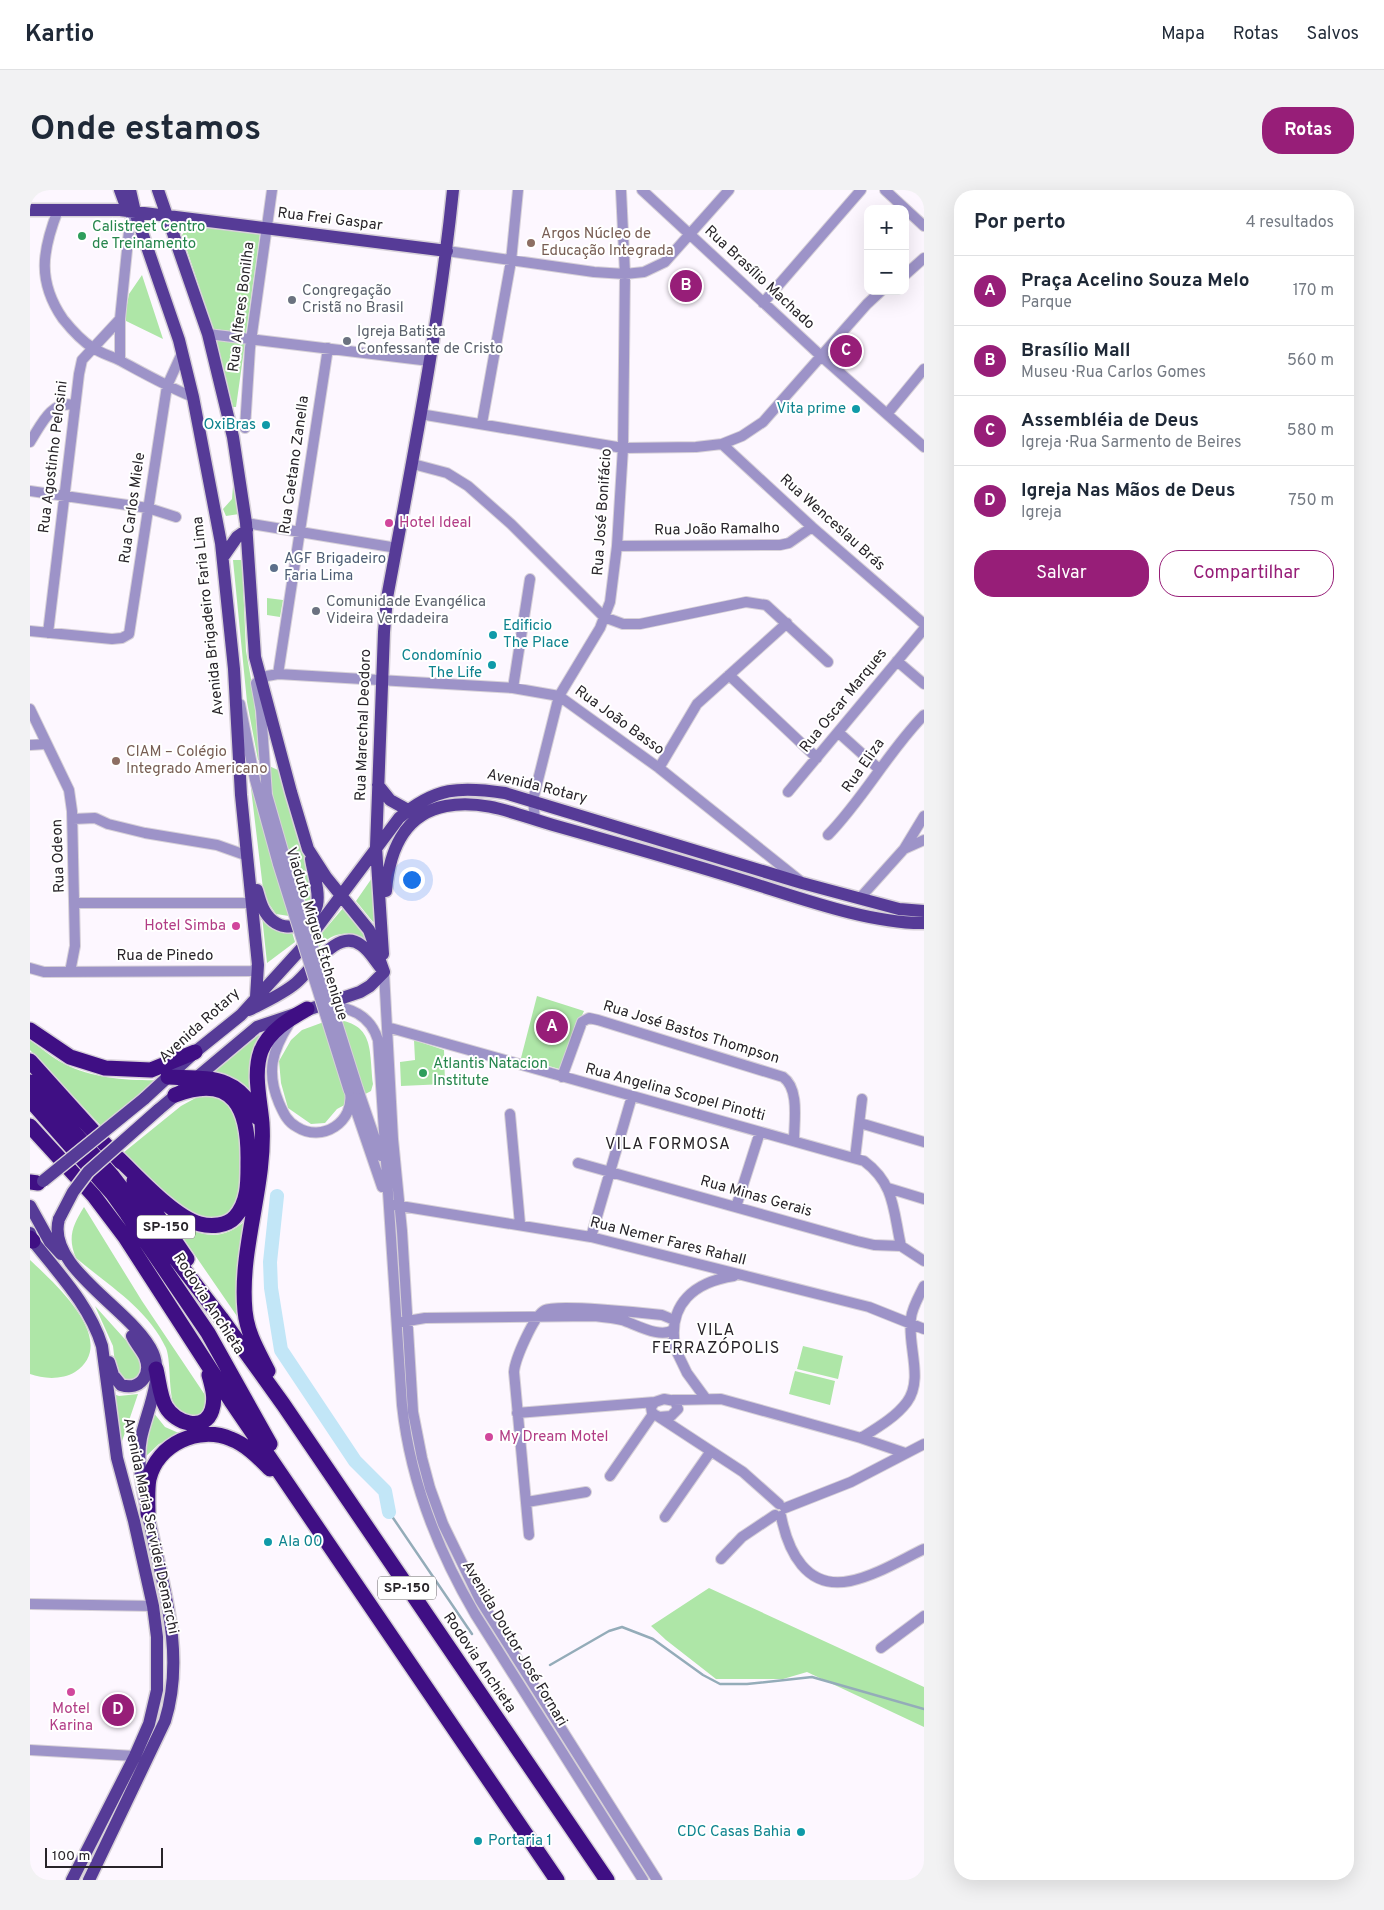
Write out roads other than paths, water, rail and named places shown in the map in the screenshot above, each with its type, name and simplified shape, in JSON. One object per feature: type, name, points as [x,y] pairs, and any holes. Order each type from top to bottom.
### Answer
[{"type":"highway","points":[[283,1404],[251,1338],[245,1311],[247,1254],[256,1202],[262,1125],[258,1076],[260,1055],[275,1030],[307,1009]]},
{"type":"highway","points":[[30,1030],[70,1057],[105,1068],[151,1070],[195,1052]]},
{"type":"highway","name":"Rodovia Anchieta","points":[[30,1061],[118,1158],[205,1286],[221,1318]]},
{"type":"highway","points":[[168,1077],[217,1080],[238,1088],[246,1097],[262,1125]]},
{"type":"highway","name":"Rodovia Anchieta","points":[[30,1082],[113,1177],[221,1318],[283,1404],[607,1880]]},
{"type":"highway","points":[[118,1158],[185,1218],[207,1226],[224,1224],[234,1218],[243,1203],[248,1176],[247,1131],[242,1112],[233,1099],[219,1089],[210,1087],[198,1088],[175,1095]]},
{"type":"highway","name":"Rodovia Anchieta","points":[[30,1100],[112,1192],[144,1238],[230,1371],[270,1444],[280,1470]]},
{"type":"highway","name":"Rodovia Anchieta","points":[[30,1126],[110,1216],[206,1364],[280,1470],[556,1880]]},
{"type":"highway","points":[[156,1369],[162,1398],[168,1410],[179,1421],[194,1424],[206,1418],[213,1408],[213,1394],[206,1364]]},
{"type":"highway","points":[[148,1514],[149,1482],[156,1463],[174,1445],[196,1435],[219,1435],[244,1445],[295,1493]]},
{"type":"main road","name":"Avenida Brigadeiro Faria Lima","points":[[120,190],[124,201],[135,212]]},
{"type":"main road","name":"Avenida Brigadeiro Faria Lima","points":[[130,190],[135,212],[171,314],[182,353],[193,397],[223,557],[258,965],[256,998]]},
{"type":"main road","points":[[158,190],[208,334],[233,436],[250,526],[255,657],[308,849],[318,895],[317,905],[307,920],[299,925],[279,924],[265,912],[248,856]]},
{"type":"main road","name":"Rua Marechal Deodoro","points":[[384,972],[376,847],[384,632],[430,361],[447,251],[454,190]]},
{"type":"main road","name":"Rua Frei Gaspar","points":[[30,210],[135,212],[167,215],[447,251]]},
{"type":"main road","points":[[223,557],[237,537],[250,526]]},
{"type":"main road","points":[[378,784],[390,800],[408,810]]},
{"type":"main road","name":"Avenida Rotary","points":[[35,1183],[144,1099],[195,1052],[240,1015],[302,949],[342,897],[376,847],[408,810],[426,798],[455,789],[475,788],[533,800],[802,883],[898,910],[924,911]]},
{"type":"main road","name":"Avenida Rotary","points":[[382,932],[390,860],[401,836],[429,811],[445,806],[471,804],[484,805],[657,853],[829,906],[899,922],[924,923]]},
{"type":"main road","points":[[308,849],[326,877],[369,930],[384,972]]},
{"type":"main road","points":[[240,1015],[288,989],[332,946],[343,941],[351,941],[363,946],[384,972]]},
{"type":"main road","points":[[68,1260],[58,1240],[60,1219],[73,1192],[88,1172],[194,1078],[257,1027],[360,992],[370,986],[384,972]]},
{"type":"main road","points":[[30,1206],[50,1242],[129,1322],[152,1351],[156,1369]]},
{"type":"main road","name":"Avenida Maria Servidei Demarchi","points":[[31,1237],[84,1306],[98,1332],[102,1346],[116,1458],[134,1521],[153,1606],[157,1637],[157,1690],[149,1724],[135,1756],[72,1880]]},
{"type":"main road","points":[[102,1346],[113,1376],[118,1383],[131,1386],[141,1383],[146,1375],[146,1363],[131,1334],[129,1322]]},
{"type":"main road","name":"Avenida Maria Servidei Demarchi","points":[[89,1880],[162,1729],[171,1701],[172,1634],[140,1469],[140,1450],[156,1369]]},
{"type":"street","name":"Rua Alferes Bonilha","points":[[245,428],[251,338],[272,190]]},
{"type":"street","points":[[482,423],[511,261],[518,190]]},
{"type":"street","name":"Rua José Bonifácio","points":[[535,819],[533,800],[559,696],[604,617],[610,602],[617,546],[623,448],[626,274],[621,190]]},
{"type":"street","name":"Rua Brasílio Machado","points":[[642,190],[821,356],[924,447]]},
{"type":"street","name":"Rua Frei Gaspar","points":[[447,251],[511,261],[626,274],[644,272],[665,262],[729,190]]},
{"type":"street","points":[[763,303],[862,190]]},
{"type":"street","points":[[885,190],[924,226]]},
{"type":"street","points":[[58,210],[48,235],[45,253],[46,283],[49,297],[68,324],[93,348],[120,360],[167,386],[193,397]]},
{"type":"street","points":[[120,360],[120,319],[130,221],[135,212]]},
{"type":"street","points":[[909,271],[924,258]]},
{"type":"street","points":[[420,414],[623,448],[696,447],[722,444],[752,430],[763,422],[877,295]]},
{"type":"street","name":"Rua Agostinho Pelosini","points":[[48,633],[74,405],[82,360],[120,319]]},
{"type":"street","points":[[208,334],[430,361]]},
{"type":"street","name":"Rua Caetano Zanella","points":[[278,674],[328,348]]},
{"type":"street","name":"Rua Carlos Miele","points":[[48,633],[112,639],[122,638],[129,634],[167,386],[182,353]]},
{"type":"street","points":[[887,414],[924,369]]},
{"type":"street","points":[[30,442],[53,408],[66,403],[74,405]]},
{"type":"street","name":"Rua Wenceslau Brás","points":[[722,444],[812,528],[924,624]]},
{"type":"street","points":[[413,464],[447,473],[468,486],[511,524],[604,617],[623,624],[640,624],[754,602],[766,605],[828,662]]},
{"type":"street","points":[[30,491],[148,508],[176,517]]},
{"type":"street","points":[[250,526],[301,531],[397,548]]},
{"type":"street","name":"Rua João Ramalho","points":[[617,546],[780,545],[789,544],[812,528]]},
{"type":"street","points":[[513,688],[530,580]]},
{"type":"street","points":[[659,768],[697,704],[787,623]]},
{"type":"street","name":"Rua Oscar Marques","points":[[788,792],[924,629]]},
{"type":"street","points":[[30,631],[48,633]]},
{"type":"street","name":"Viaduto Miguel Etchenique","points":[[255,657],[255,676],[261,710],[264,776],[282,862]]},
{"type":"street","points":[[897,661],[924,684]]},
{"type":"street","name":"Viaduto Miguel Etchenique","points":[[234,669],[255,780],[388,1203]]},
{"type":"street","name":"Rua João Basso","points":[[261,681],[267,676],[278,674],[382,679],[513,688],[559,696],[659,768],[802,883]]},
{"type":"street","points":[[729,675],[817,758]]},
{"type":"street","name":"Rua Odeon","points":[[30,709],[69,790],[73,819],[76,903],[75,946],[70,972]]},
{"type":"street","name":"Rua Eliza","points":[[828,835],[860,799],[879,769],[904,736],[924,715]]},
{"type":"street","points":[[839,733],[879,769]]},
{"type":"street","points":[[30,745],[46,744]]},
{"type":"street","points":[[860,898],[904,849],[924,816]]},
{"type":"street","points":[[73,819],[95,818],[108,824],[145,833],[217,845],[248,856]]},
{"type":"street","points":[[904,849],[924,840]]},
{"type":"street","points":[[76,903],[253,903]]},
{"type":"street","name":"Rua de Pinedo","points":[[30,968],[44,972],[253,971],[258,965]]},
{"type":"street","name":"Rua Marechal Deodoro","points":[[384,972],[387,1027]]},
{"type":"street","name":"Avenida Doutor José Fornari","points":[[323,1004],[356,1011],[368,1022],[375,1032],[378,1048],[384,1166],[406,1435],[426,1514],[442,1551],[475,1614],[643,1880]]},
{"type":"street","points":[[294,1016],[273,1052],[270,1067],[276,1096],[286,1117],[297,1128],[307,1132],[332,1129],[347,1115],[352,1091]]},
{"type":"street","name":"Rua José Bastos Thompson","points":[[562,1078],[582,1022],[589,1018],[598,1020],[782,1077],[791,1086],[794,1096],[794,1141]]},
{"type":"street","name":"Avenida Doutor José Fornari","points":[[387,1027],[393,1138],[400,1206],[416,1432],[424,1466],[443,1524],[480,1600],[657,1880]]},
{"type":"street","name":"Rua Angelina Scopel Pinotti","points":[[387,1027],[562,1078],[855,1158],[873,1168],[882,1176],[888,1188],[901,1246]]},
{"type":"street","name":"Viaduto Miguel Etchenique","points":[[352,1091],[384,1166]]},
{"type":"street","points":[[591,1237],[632,1096]]},
{"type":"street","points":[[855,1158],[862,1099]]},
{"type":"street","points":[[510,1114],[520,1224]]},
{"type":"street","points":[[860,1123],[924,1142]]},
{"type":"street","points":[[736,1207],[760,1132]]},
{"type":"street","name":"Rua Minas Gerais","points":[[578,1163],[874,1245],[901,1246]]},
{"type":"street","name":"Avenida Doutor José Fornari","points":[[384,1166],[400,1206]]},
{"type":"street","points":[[888,1188],[924,1200]]},
{"type":"street","name":"Rua Nemer Fares Rahall","points":[[388,1203],[591,1237],[869,1307],[924,1329]]},
{"type":"street","points":[[901,1246],[924,1261]]},
{"type":"street","points":[[671,1328],[682,1303],[699,1287],[705,1274],[702,1266]]},
{"type":"street","points":[[699,1287],[720,1279],[740,1275]]},
{"type":"street","points":[[861,1438],[892,1417],[904,1406],[911,1395],[914,1377],[910,1322],[912,1312],[924,1286]]},
{"type":"street","points":[[529,1535],[527,1502],[516,1413],[514,1366],[538,1316],[549,1309],[580,1309],[662,1315],[671,1328],[675,1346],[701,1399]]},
{"type":"street","points":[[397,1324],[425,1318],[550,1316],[612,1318],[671,1328]]},
{"type":"street","points":[[525,1342],[550,1316]]},
{"type":"street","points":[[610,1476],[655,1411],[701,1399],[730,1401],[861,1438],[905,1453]]},
{"type":"street","points":[[516,1413],[631,1405],[655,1411],[669,1417],[676,1407]]},
{"type":"street","points":[[676,1407],[681,1431]]},
{"type":"street","points":[[655,1411],[681,1431],[743,1472],[763,1490],[778,1510],[788,1543],[797,1561],[812,1574],[831,1582],[855,1580],[924,1548]]},
{"type":"street","points":[[721,1559],[742,1537],[778,1510],[828,1492],[924,1444]]},
{"type":"street","points":[[665,1517],[711,1451]]},
{"type":"street","points":[[527,1502],[586,1492]]},
{"type":"street","points":[[30,1604],[153,1606]]},
{"type":"street","points":[[880,1648],[924,1616]]},
{"type":"street","points":[[30,1750],[135,1756]]},
{"type":"waterway","points":[[277,1196],[270,1262],[271,1288],[281,1350],[355,1461],[385,1491],[389,1512]]},
{"type":"waterway","points":[[389,1512],[472,1634]]},
{"type":"waterway","points":[[550,1665],[609,1631],[622,1627],[653,1639],[703,1675],[720,1684],[747,1684],[812,1677],[924,1709]]},
{"type":"place","name":"Calistreet Centro de Treinamento","points":[[82,236]]},
{"type":"place","name":"Argos Núcleo de Educação Integrada","points":[[531,243]]},
{"type":"place","name":"Brasílio Mall","points":[[686,286]]},
{"type":"place","name":"Congregação Cristã no Brasil","points":[[292,300]]},
{"type":"place","name":"Igreja Batista Confessante de Cristo","points":[[347,341]]},
{"type":"place","name":"Assembléia de Deus","points":[[846,351]]},
{"type":"place","name":"Vita prime","points":[[856,409]]},
{"type":"place","name":"OxiBras","points":[[266,425]]},
{"type":"place","name":"Hotel Ideal","points":[[389,523]]},
{"type":"place","name":"AGF Brigadeiro Faria Lima","points":[[274,568]]},
{"type":"place","name":"Comunidade Evangélica Videira Verdadeira","points":[[316,611]]},
{"type":"place","name":"Edificio The Place","points":[[493,635]]},
{"type":"place","name":"Condomínio The Life","points":[[492,665]]},
{"type":"place","name":"CIAM – Colégio Integrado Americano","points":[[116,761]]},
{"type":"place","name":"Hotel Simba","points":[[236,926]]},
{"type":"place","name":"Praça Acelino Souza Melo","points":[[552,1027]]},
{"type":"place","name":"Atlantis Natacion Institute","points":[[423,1073]]},
{"type":"place","name":"My Dream Motel","points":[[489,1437]]},
{"type":"place","name":"Ala 00","points":[[268,1542]]},
{"type":"place","name":"Motel Karina","points":[[71,1692]]},
{"type":"place","name":"Igreja Nas Mãos de Deus","points":[[118,1710]]},
{"type":"place","name":"CDC Casas Bahia","points":[[801,1832]]},
{"type":"place","name":"Portaria 1","points":[[478,1841]]},
{"type":"district","name":"VILA FORMOSA","points":[[668,1145]]},
{"type":"district","name":"VILA FERRAZÓPOLIS","points":[[716,1340]]}]
